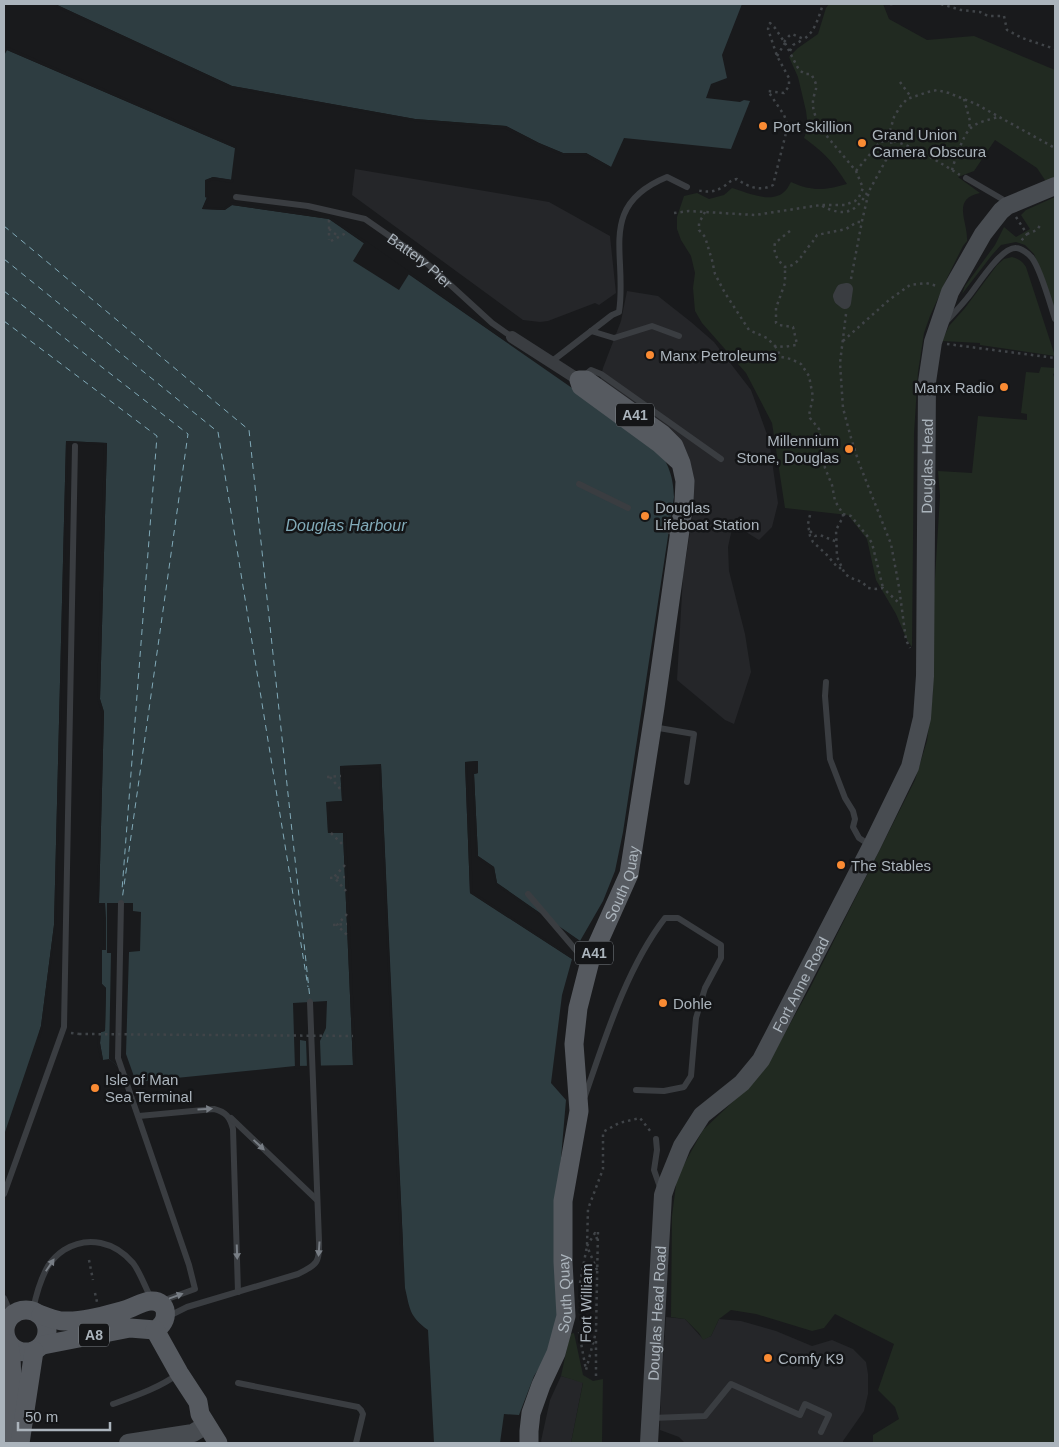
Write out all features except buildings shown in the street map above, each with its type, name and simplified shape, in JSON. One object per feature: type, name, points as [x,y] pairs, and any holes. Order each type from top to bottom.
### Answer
[{"type":"main road","name":"Douglas Head","points":[[910,767],[922,718],[925,676],[927,382],[935,335],[950,292],[984,234],[1001,212],[1011,210],[1055,186]]},
{"type":"main road","name":"Battery Pier","points":[[579,380],[586,380],[662,434],[674,446],[681,463]]},
{"type":"main road","name":"South Quay","points":[[528,1443],[531,1413],[541,1385],[556,1353],[566,1316],[563,1262],[564,1201],[579,1111],[574,1044],[578,1008],[590,961],[629,874],[652,727],[671,532],[685,481],[681,463]]},
{"type":"main road","name":"Fort Anne Road","points":[[665,1189],[682,1146],[702,1114],[742,1082],[761,1060],[910,767]]},
{"type":"main road","name":"Douglas Head Road","points":[[649,1443],[665,1189]]},
{"type":"main road","points":[[4,1443],[12,1381],[11,1357],[9,1344],[5,1337],[5,1327],[12,1316],[24,1310],[37,1313],[46,1323],[48,1330],[47,1338],[38,1348],[28,1353],[22,1352],[9,1344]]},
{"type":"main road","name":"A8","points":[[37,1313],[64,1321],[88,1319],[126,1310],[154,1314]]},
{"type":"main road","name":"A8","points":[[38,1348],[126,1328],[154,1314]]},
{"type":"main road","points":[[154,1314],[178,1373],[198,1402],[208,1408],[232,1443]]},
{"type":"main road","points":[[20,1443],[38,1348]]},
{"type":"main road","points":[[198,1402],[200,1414],[218,1443]]},
{"type":"main road","points":[[128,1443],[193,1433],[206,1425]]},
{"type":"street","name":"Battery Pier","points":[[512,337],[579,380]]},
{"type":"lane","points":[[551,362],[612,314],[619,312],[622,296],[619,263],[620,229],[625,210],[638,194],[651,184],[666,177],[687,187]]},
{"type":"lane","points":[[966,178],[1002,198],[1011,210]]},
{"type":"lane","name":"Battery Pier","points":[[236,197],[308,206],[365,219],[421,258],[492,324],[512,337]]},
{"type":"lane","points":[[935,335],[968,297],[995,261],[1007,250],[1016,248],[1032,258],[1055,319]]},
{"type":"lane","points":[[591,331],[614,338],[652,326],[680,336]]},
{"type":"lane","points":[[579,380],[591,370],[601,374],[721,459]]},
{"type":"lane","points":[[4,1194],[64,1027],[75,446]]},
{"type":"lane","points":[[579,484],[628,508]]},
{"type":"lane","points":[[826,682],[825,696],[830,760],[844,798],[853,811],[855,819],[853,827],[858,838],[872,845]]},
{"type":"lane","points":[[652,727],[694,734],[687,782]]},
{"type":"lane","points":[[528,894],[580,955]]},
{"type":"lane","points":[[121,903],[118,1058],[189,1265],[195,1289],[154,1314]]},
{"type":"lane","points":[[579,1111],[629,979],[652,935],[665,918],[678,918],[721,945],[721,958],[705,988],[696,1018],[691,1076],[684,1087],[664,1091],[636,1090]]},
{"type":"lane","points":[[154,1314],[187,1307],[298,1274],[311,1268],[317,1262],[320,1251],[310,1002]]},
{"type":"lane","points":[[139,1116],[199,1109],[223,1111],[317,1200]]},
{"type":"lane","points":[[223,1111],[231,1120],[233,1129],[238,1292]]},
{"type":"lane","points":[[656,1139],[657,1150],[654,1170],[665,1189]]},
{"type":"lane","points":[[37,1313],[40,1282],[48,1265],[66,1249],[86,1241],[102,1243],[120,1251],[134,1265],[154,1314]]},
{"type":"lane","points":[[4,1298],[12,1316]]},
{"type":"lane","points":[[113,1404],[147,1391],[170,1380],[178,1373]]},
{"type":"lane","points":[[238,1382],[358,1408],[363,1414],[356,1443]]},
{"type":"lane","points":[[651,1418],[705,1416],[731,1384],[800,1415],[805,1404],[829,1415],[821,1432]]},
{"type":"path","points":[[790,52],[793,45],[807,37],[810,33],[823,4]]},
{"type":"path","points":[[890,4],[896,4]]},
{"type":"path","points":[[941,4],[960,10],[980,12],[988,16],[1004,16],[1007,30],[1022,38],[1055,49]]},
{"type":"path","points":[[674,213],[705,212],[754,215],[821,205],[845,205],[855,201],[859,196],[863,188],[856,172],[820,128],[813,100],[817,90],[816,82],[811,74],[805,74],[799,70],[785,43],[770,23],[768,28],[776,56],[789,78],[789,86],[784,93],[768,90],[788,125],[773,185],[766,189],[747,186],[737,179],[731,180],[723,187],[712,192],[687,187]]},
{"type":"path","points":[[776,56],[792,34],[803,38]]},
{"type":"path","points":[[900,82],[911,97]]},
{"type":"path","points":[[821,205],[846,212],[853,210],[860,204],[892,149],[890,131],[894,117],[900,107],[907,99],[928,92],[937,90],[976,104],[1055,148]]},
{"type":"path","points":[[952,170],[969,129],[970,121],[964,99]]},
{"type":"path","points":[[969,129],[998,117]]},
{"type":"path","points":[[856,172],[880,142],[891,140],[966,178]]},
{"type":"path","points":[[850,287],[869,191]]},
{"type":"path","points":[[1011,210],[1024,229]]},
{"type":"path","points":[[705,212],[699,223],[699,230],[704,237],[718,280],[749,330],[767,338],[775,346],[781,357],[791,359],[800,364],[809,376],[813,397],[809,415],[819,429],[826,468],[843,517],[836,530],[837,557],[842,568],[848,576],[862,582],[868,588],[883,588]]},
{"type":"path","points":[[329,219],[330,240],[348,232]]},
{"type":"path","points":[[785,267],[791,266],[798,261],[814,242],[817,235],[846,229],[857,222],[862,222]]},
{"type":"path","points":[[1027,234],[1037,230],[1041,224]]},
{"type":"path","points":[[329,229],[339,237]]},
{"type":"path","points":[[775,346],[784,347],[797,344],[793,327],[779,325],[776,322],[776,308],[785,283],[785,267],[777,258],[774,248],[775,243],[790,231]]},
{"type":"path","points":[[842,342],[889,300],[910,285],[926,283],[936,286]]},
{"type":"path","points":[[846,305],[840,363],[843,408],[859,463],[891,544],[906,640],[913,654]]},
{"type":"path","points":[[935,335],[1055,358]]},
{"type":"path","points":[[842,514],[851,516],[868,536],[872,543],[883,588],[901,605]]},
{"type":"path","points":[[810,515],[809,529],[813,542],[820,550],[827,554],[838,568],[842,568]]},
{"type":"path","points":[[809,529],[814,536],[820,535],[837,542]]},
{"type":"path","points":[[341,776],[328,777],[341,790]]},
{"type":"path","points":[[330,834],[344,846]]},
{"type":"path","points":[[334,877],[345,865]]},
{"type":"path","points":[[334,877],[346,890]]},
{"type":"path","points":[[330,878],[345,877]]},
{"type":"path","points":[[337,925],[347,914]]},
{"type":"path","points":[[333,925],[347,924]]},
{"type":"path","points":[[337,925],[348,936]]},
{"type":"path","points":[[79,1034],[353,1036]]},
{"type":"path","points":[[579,1287],[587,1246],[588,1209],[603,1169],[604,1132],[619,1123],[640,1118],[656,1139]]},
{"type":"path","name":"Fort William","points":[[596,1376],[598,1231]]},
{"type":"path","points":[[587,1246],[595,1233],[598,1242]]},
{"type":"path","points":[[587,1246],[598,1271]]},
{"type":"path","points":[[89,1260],[93,1280]]},
{"type":"path","points":[[95,1293],[98,1306]]},
{"type":"path","points":[[577,1326],[586,1370],[596,1332]]},
{"type":"shaded area","points":[[829,4],[883,4],[889,19],[927,40],[974,36],[1055,70],[1055,183],[1049,186],[1037,168],[995,140],[974,171],[958,177],[980,193],[971,196],[963,206],[967,241],[948,276],[930,316],[924,333],[918,372],[914,433],[912,647],[896,614],[876,580],[867,539],[848,515],[785,508],[772,423],[746,373],[702,323],[695,311],[693,288],[695,273],[691,256],[681,240],[677,229],[677,217],[684,196],[697,193],[709,199],[724,195],[732,188],[758,196],[772,197],[784,192],[791,182],[813,189],[832,188],[847,184],[828,158],[804,138],[808,127],[806,111],[798,77],[789,57],[818,34]]},
{"type":"shaded area","points":[[355,169],[549,202],[610,236],[616,293],[599,305],[595,303],[548,321],[523,320],[352,195]]},
{"type":"shaded area","points":[[1055,197],[1055,310],[1034,254],[1025,245],[1016,242],[1001,245],[962,294],[965,286],[995,245],[1004,227],[1016,237],[1030,229],[1021,215],[1026,210]]},
{"type":"shaded area","points":[[1012,257],[1020,260],[1026,267],[1055,356],[980,345],[980,343],[942,341],[949,326],[997,265],[1004,259]]},
{"type":"shaded area","points":[[627,291],[658,296],[714,342],[751,390],[769,440],[778,503],[772,527],[759,540],[733,524],[728,547],[729,571],[745,634],[751,672],[734,724],[725,720],[677,680],[683,576],[694,507],[694,488],[690,465],[600,382],[603,368],[621,321]]},
{"type":"shaded area","points":[[1041,367],[1055,368],[1055,373],[1053,374],[1055,380],[1055,1443],[873,1443],[873,1435],[899,1419],[895,1407],[878,1390],[894,1344],[835,1314],[824,1328],[812,1331],[756,1314],[731,1310],[719,1319],[711,1336],[703,1340],[699,1333],[685,1319],[671,1317],[672,1216],[677,1177],[703,1130],[765,1069],[810,988],[915,780],[927,741],[933,693],[934,594],[940,496],[938,471],[972,473],[978,416],[1027,420],[1027,414],[1021,413],[1026,372],[1039,373]]},
{"type":"shaded area","points":[[666,1317],[685,1319],[703,1339],[711,1336],[719,1319],[741,1321],[776,1331],[812,1346],[832,1340],[853,1349],[866,1362],[868,1394],[864,1411],[843,1443],[685,1443],[679,1437],[660,1430]]},
{"type":"shaded area","points":[[574,1333],[583,1375],[593,1381],[603,1379],[602,1443],[571,1443],[583,1383],[561,1376],[570,1334]]},
{"type":"shaded area","points":[[561,1376],[583,1382],[571,1443],[542,1443],[550,1400]]},
{"type":"water","points":[[55,4],[742,4],[722,55],[727,78],[711,84],[706,98],[740,102],[744,100],[750,101],[731,149],[624,138],[611,167],[586,153],[563,153],[506,126],[415,119],[232,86]]},
{"type":"water","name":"Douglas Harbour","points":[[7,50],[235,148],[231,180],[213,177],[206,180],[207,197],[202,209],[224,210],[232,205],[329,219],[657,447],[670,471],[674,497],[623,832],[615,871],[603,901],[580,941],[497,883],[494,867],[478,856],[474,774],[478,773],[477,761],[465,762],[470,893],[572,959],[562,995],[551,1083],[566,1100],[555,1228],[559,1324],[545,1359],[534,1376],[519,1415],[504,1414],[500,1443],[434,1443],[428,1330],[417,1320],[409,1307],[405,1288],[381,765],[340,766],[342,801],[327,802],[328,833],[343,833],[353,1065],[295,1066],[136,1082],[109,1059],[103,1060],[100,1043],[101,1032],[105,1031],[106,988],[102,984],[102,949],[106,949],[105,904],[99,903],[104,712],[100,699],[107,443],[66,441],[54,925],[41,1026],[4,1135],[4,55]]},
{"type":"pier","points":[[52,4],[232,86],[415,119],[506,126],[563,153],[586,153],[612,169],[586,156],[563,155],[538,146],[506,129],[414,121],[231,88]]},
{"type":"pier","points":[[8,47],[236,146],[237,149],[7,50],[4,55],[5,48]]},
{"type":"pier","points":[[213,177],[234,180],[232,183],[213,180],[208,182],[207,195],[209,198],[206,207],[224,208],[232,202],[330,216],[509,341],[508,343],[409,274],[399,290],[353,261],[364,243],[329,219],[232,205],[225,210],[202,209],[207,198],[205,197],[205,180]]},
{"type":"pier","points":[[66,441],[107,443],[100,699],[104,712],[99,903],[105,903],[106,919],[106,950],[102,950],[102,984],[106,988],[105,1031],[101,1032],[100,1043],[103,1060],[100,1058],[97,1043],[99,1031],[103,1029],[103,989],[99,985],[99,949],[103,947],[104,919],[103,906],[97,903],[102,713],[97,699],[104,445],[68,443],[56,925],[43,1026],[40,1038],[38,1037],[54,925]]},
{"type":"pier","points":[[478,761],[478,773],[474,774],[478,856],[494,867],[497,883],[580,941],[579,943],[496,885],[492,869],[476,857],[472,774],[476,771],[475,764],[467,764],[473,892],[573,957],[572,959],[470,893],[465,762]]},
{"type":"pier","points":[[381,764],[403,1245],[400,1245],[379,767],[343,769],[344,802],[342,804],[329,804],[330,831],[343,830],[346,833],[356,1065],[353,1065],[343,833],[328,833],[326,802],[342,801],[340,766]]},
{"type":"pier","points":[[107,903],[133,903],[133,911],[141,912],[140,951],[129,952],[126,1054],[136,1082],[109,1059],[111,953],[107,953]]},
{"type":"pier","points":[[327,1001],[326,1028],[320,1041],[321,1068],[307,1068],[306,1041],[300,1040],[300,1068],[295,1069],[293,1003]]},
{"type":"ferry route","points":[[4,226],[249,430],[310,999]]},
{"type":"ferry route","points":[[4,259],[218,432],[308,987]]},
{"type":"ferry route","points":[[4,291],[188,434],[122,900]]},
{"type":"ferry route","points":[[4,321],[157,436],[122,890]]},
{"type":"place","name":"Port Skillion","points":[[763,126]]},
{"type":"place","name":"Grand Union Camera Obscura","points":[[862,143]]},
{"type":"place","name":"Manx Petroleums","points":[[650,355]]},
{"type":"place","name":"Manx Radio","points":[[1004,387]]},
{"type":"place","name":"Millennium Stone, Douglas","points":[[849,449]]},
{"type":"place","name":"Douglas Lifeboat Station","points":[[645,516]]},
{"type":"place","name":"The Stables","points":[[841,865]]},
{"type":"place","name":"Dohle","points":[[663,1003]]},
{"type":"place","name":"Isle of Man Sea Terminal","points":[[95,1088]]},
{"type":"place","name":"Comfy K9","points":[[768,1358]]}]
